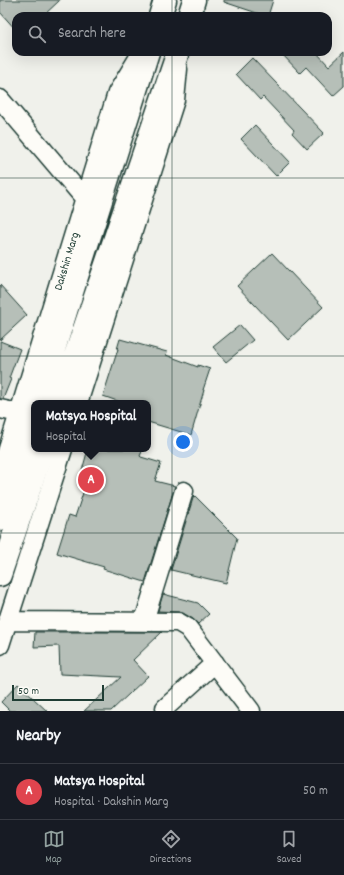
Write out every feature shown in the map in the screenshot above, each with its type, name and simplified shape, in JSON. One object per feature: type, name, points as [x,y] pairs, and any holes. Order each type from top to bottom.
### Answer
[{"type":"highway","points":[[161,12],[165,0]]},
{"type":"highway","name":"Dakshin Marg","points":[[33,400],[147,56]]},
{"type":"highway","points":[[59,400],[178,56]]},
{"type":"highway","name":"Dakshin Marg","points":[[0,519],[30,409]]},
{"type":"highway","points":[[1,573],[42,452]]},
{"type":"street","name":"Dakshin Marg","points":[[32,400],[85,199],[117,93],[140,56]]},
{"type":"street","points":[[79,400],[175,100],[179,56]]},
{"type":"street","points":[[0,99],[85,199]]},
{"type":"street","points":[[0,409],[30,409]]},
{"type":"street","name":"Dakshin Marg","points":[[0,475],[30,409]]},
{"type":"street","points":[[0,645],[62,452]]},
{"type":"street","points":[[144,621],[184,491]]},
{"type":"street","points":[[8,621],[178,622],[188,628],[251,711]]},
{"type":"street","points":[[165,708],[215,663]]},
{"type":"building","points":[[0,0],[60,0],[47,12],[12,12],[12,26],[0,12]]},
{"type":"building","points":[[224,0],[273,0],[269,12],[254,12],[224,2]]},
{"type":"building","points":[[344,52],[344,86],[333,96],[306,67],[300,73],[284,56],[320,56],[329,66]]},
{"type":"building","points":[[252,58],[324,133],[307,149],[292,133],[294,130],[263,97],[260,100],[236,74]]},
{"type":"building","points":[[255,125],[290,162],[276,176],[241,139]]},
{"type":"building","points":[[272,253],[323,307],[288,340],[237,286]]},
{"type":"building","points":[[0,285],[27,315],[0,340]]},
{"type":"building","points":[[240,325],[253,340],[226,362],[213,347]]},
{"type":"building","points":[[120,339],[167,352],[166,355],[198,367],[198,365],[210,369],[191,435],[151,423],[151,400],[114,400],[103,396]]},
{"type":"building","points":[[0,341],[20,349],[3,399],[0,399]]},
{"type":"building","points":[[87,452],[142,452],[141,457],[161,463],[155,481],[175,486],[145,582],[103,569],[104,567],[57,553],[69,515],[75,517],[85,487],[78,485]]},
{"type":"building","points":[[194,495],[237,538],[226,583],[171,570]]},
{"type":"building","points":[[163,594],[198,603],[209,614],[198,624],[183,613],[158,611]]},
{"type":"building","points":[[35,632],[162,632],[133,660],[148,676],[111,711],[84,711],[121,677],[60,674],[59,646],[34,647]]},
{"type":"building","points":[[18,684],[47,711],[10,711],[1,702]]},
{"type":"place","name":"Matsya Hospital","points":[[91,480]]}]
